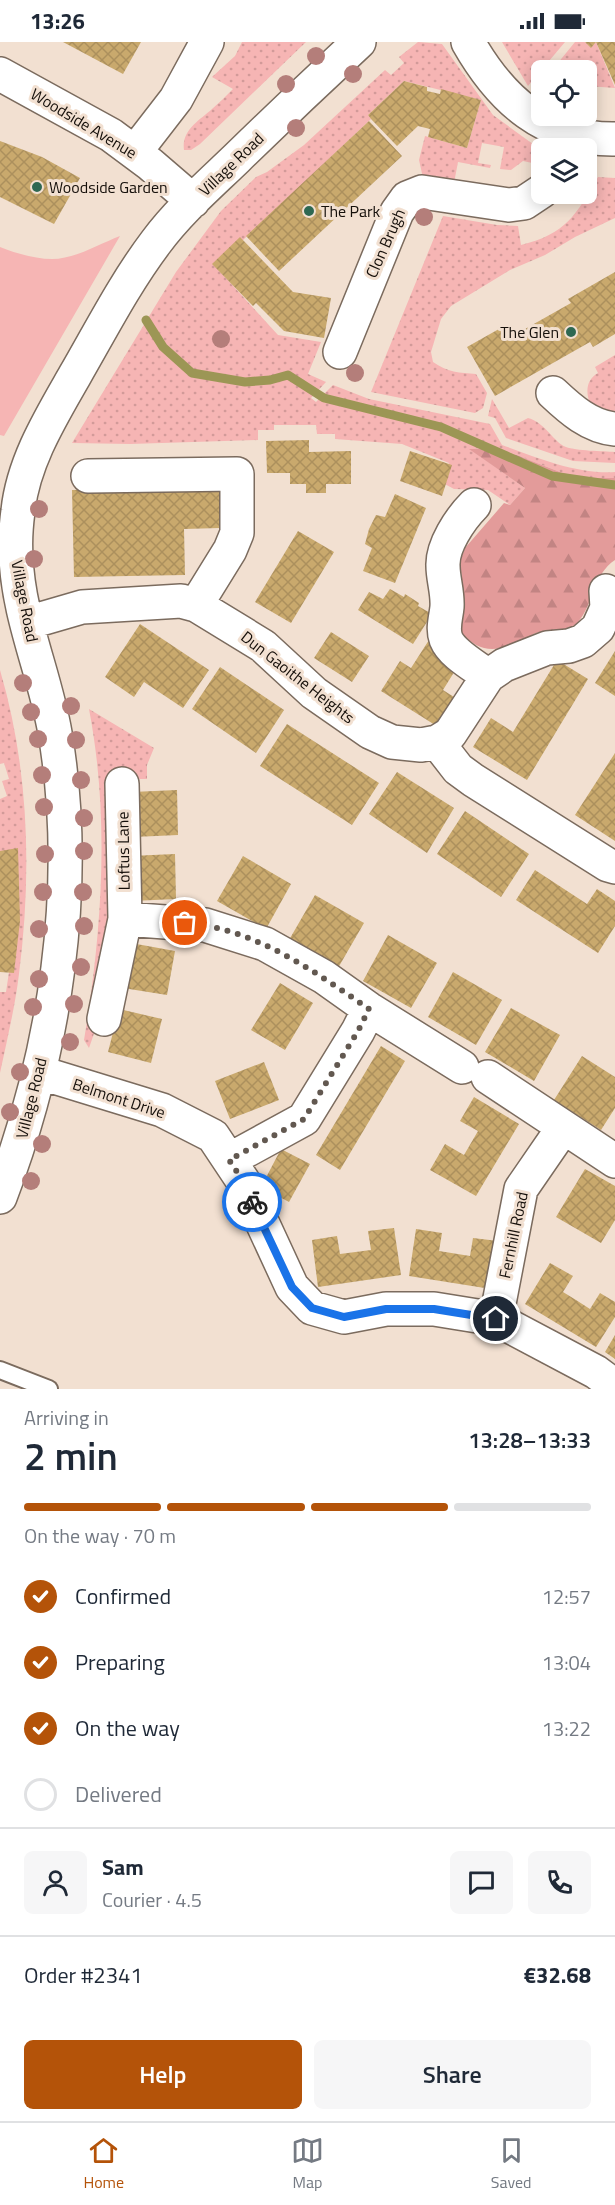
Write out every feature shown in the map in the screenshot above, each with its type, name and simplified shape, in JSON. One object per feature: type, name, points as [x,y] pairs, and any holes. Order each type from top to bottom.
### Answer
[{"type":"street","points":[[135,152],[176,99],[207,42]]},
{"type":"street","name":"Village Road","points":[[0,1197],[18,1146],[46,1036],[58,956],[64,859],[60,768],[54,728],[27,623],[15,556],[18,509],[23,484],[34,452],[56,408],[120,297],[156,242],[193,201],[359,42]]},
{"type":"street","points":[[468,42],[491,79],[508,98],[561,138]]},
{"type":"street","name":"Woodside Avenue","points":[[0,74],[96,126],[135,152],[193,201]]},
{"type":"street","points":[[597,139],[615,139]]},
{"type":"street","name":"Clon Brugh","points":[[340,352],[397,212],[407,198],[422,192],[509,205],[524,203],[531,198]]},
{"type":"street","points":[[553,393],[573,413],[608,429],[615,429]]},
{"type":"street","points":[[88,476],[237,474],[237,533],[230,550],[196,605]]},
{"type":"street","points":[[474,505],[462,517],[452,535],[442,563],[447,608],[443,625],[447,640],[454,649],[488,676]]},
{"type":"street","points":[[606,591],[607,608],[598,628],[583,641],[569,646],[547,648],[504,665],[488,676],[450,734],[437,742],[458,769],[473,780],[608,865],[615,867]]},
{"type":"street","name":"Dun Gaoithe Heights","points":[[27,623],[82,607],[181,601],[196,605],[264,646],[314,693],[370,732],[392,742],[421,745],[437,742]]},
{"type":"street","name":"Loftus Lane","points":[[104,1019],[125,919],[122,784]]},
{"type":"street","points":[[125,919],[205,925],[265,944],[324,977],[369,1009],[475,1072],[615,1161]]},
{"type":"street","points":[[229,1160],[304,1119],[369,1009]]},
{"type":"street","name":"Belmont Drive","points":[[38,1072],[162,1110],[213,1136],[243,1181],[292,1287],[312,1308],[344,1317],[386,1309],[434,1309],[496,1319],[596,1372],[615,1386]]},
{"type":"street","name":"Fernhill Road","points":[[496,1319],[521,1189],[563,1128]]},
{"type":"lane","points":[[0,1370],[49,1389]]},
{"type":"shaded area","points":[[242,42],[306,42],[200,144],[191,150],[184,150],[185,137],[192,126],[233,89],[212,77],[235,56]]},
{"type":"shaded area","points":[[418,42],[442,44],[493,115],[531,143],[531,163],[523,161],[511,170],[500,169],[504,147],[482,143],[478,163],[491,165],[490,168],[458,162],[454,183],[423,178],[419,160],[425,136],[467,148],[481,100],[404,81],[368,115],[371,119],[369,121],[243,240],[213,264],[278,335],[321,342],[308,374],[326,382],[311,398],[316,402],[333,385],[369,399],[490,424],[502,445],[571,468],[615,472],[615,478],[586,478],[560,472],[498,448],[470,449],[525,488],[510,505],[488,490],[454,489],[441,482],[449,463],[402,444],[335,439],[335,434],[317,434],[316,425],[274,425],[274,430],[258,430],[258,440],[130,444],[72,443],[176,272],[221,211],[256,177],[267,172],[304,145],[385,70],[391,75],[404,63],[399,57]]},
{"type":"shaded area","points":[[502,42],[565,42],[550,60],[531,60],[531,82],[528,86]]},
{"type":"shaded area","points":[[575,42],[585,42],[591,47],[596,42],[615,88],[597,87],[597,60],[560,60]]},
{"type":"shaded area","points":[[615,178],[615,218],[575,237],[545,255],[510,270],[451,306],[441,319],[431,352],[433,362],[449,370],[476,374],[487,393],[483,408],[475,413],[371,392],[443,216],[518,226],[521,245],[559,229],[582,204],[597,204],[597,179]]},
{"type":"shaded area","points":[[120,236],[4,436],[0,435],[0,247],[32,257],[61,258],[78,254]]},
{"type":"shaded area","points":[[615,355],[615,421],[590,403],[587,390],[589,382],[598,373],[595,367]]},
{"type":"shaded area","points":[[492,399],[509,428],[528,418],[540,424],[561,445],[566,447],[615,452],[615,463],[573,461],[506,438],[495,418],[488,416]]},
{"type":"shaded area","points":[[0,670],[10,707],[22,783],[26,897],[19,974],[0,1073],[0,992],[6,992],[15,932],[0,869],[0,799],[7,796],[2,781],[9,779],[4,763],[0,764]]},
{"type":"shaded area","points":[[89,709],[154,748],[147,765],[147,779],[117,779],[110,870],[106,999],[89,1048],[84,1040],[99,916],[101,833],[100,791]]},
{"type":"green space","points":[[498,448],[560,472],[586,478],[615,478],[615,560],[602,573],[583,615],[574,625],[565,629],[539,632],[509,646],[487,649],[474,644],[460,632],[464,598],[460,562],[465,548],[504,503],[510,505],[525,488],[469,449]]},
{"type":"building","points":[[63,42],[141,42],[123,74]]},
{"type":"building","points":[[585,42],[596,42],[591,48]]},
{"type":"building","points":[[596,42],[615,42],[615,85]]},
{"type":"building","points":[[404,81],[427,87],[427,91],[440,94],[441,89],[481,100],[467,148],[428,137],[430,129],[418,126],[397,146],[371,119],[368,115]]},
{"type":"building","name":"The Park","points":[[369,121],[402,156],[279,271],[246,236]]},
{"type":"building","name":"Woodside Garden","points":[[0,141],[42,157],[80,178],[54,224],[0,197]]},
{"type":"building","points":[[240,237],[293,292],[331,298],[324,338],[284,331],[256,303],[253,306],[212,264]]},
{"type":"building","name":"The Glen","points":[[615,272],[615,334],[593,347],[590,342],[495,396],[467,347],[506,325],[515,341],[528,334],[525,329],[571,303],[568,299]]},
{"type":"building","points":[[309,440],[309,452],[351,451],[351,484],[326,484],[326,493],[306,493],[306,484],[290,484],[290,473],[267,473],[266,441]]},
{"type":"building","points":[[410,451],[452,465],[442,496],[400,481]]},
{"type":"building","points":[[219,487],[220,528],[184,529],[185,575],[74,577],[72,490]]},
{"type":"building","points":[[395,494],[426,508],[395,583],[363,571],[372,548],[365,544],[369,529],[376,515],[385,517]]},
{"type":"building","points":[[298,531],[334,552],[291,623],[255,602]]},
{"type":"building","points":[[390,589],[404,597],[405,594],[419,603],[418,606],[432,614],[413,644],[358,610],[369,592],[383,599]]},
{"type":"building","points":[[140,624],[209,670],[183,708],[144,682],[134,697],[105,677]]},
{"type":"building","points":[[331,632],[369,656],[352,682],[314,658]]},
{"type":"building","points":[[429,640],[461,661],[443,690],[454,697],[435,725],[381,691],[400,661],[411,668]]},
{"type":"building","points":[[615,651],[615,696],[595,683]]},
{"type":"building","points":[[557,660],[588,679],[527,780],[473,747],[491,718],[513,732]]},
{"type":"building","points":[[220,667],[284,710],[256,753],[192,709]]},
{"type":"building","points":[[287,724],[379,783],[352,825],[260,766]]},
{"type":"building","points":[[615,753],[615,841],[575,815]]},
{"type":"building","points":[[397,772],[454,808],[427,853],[369,814]]},
{"type":"building","points":[[177,790],[178,835],[134,837],[132,792]]},
{"type":"building","points":[[465,811],[529,854],[501,897],[437,854]]},
{"type":"building","points":[[18,848],[20,921],[14,973],[0,972],[0,851]]},
{"type":"building","points":[[175,854],[176,899],[132,901],[130,856]]},
{"type":"building","points":[[243,856],[291,884],[266,929],[217,901]]},
{"type":"building","points":[[535,870],[587,904],[597,889],[615,901],[615,926],[598,953],[516,900]]},
{"type":"building","points":[[315,895],[364,923],[338,968],[289,940]]},
{"type":"building","points":[[388,935],[437,963],[411,1008],[363,981]]},
{"type":"building","points":[[131,943],[175,951],[167,995],[123,988]]},
{"type":"building","points":[[453,972],[502,1000],[476,1045],[428,1017]]},
{"type":"building","points":[[280,983],[313,1003],[285,1050],[251,1030]]},
{"type":"building","points":[[511,1008],[560,1035],[534,1081],[485,1052]]},
{"type":"building","points":[[119,1009],[162,1019],[151,1063],[108,1052]]},
{"type":"building","points":[[381,1046],[405,1061],[340,1170],[316,1155]]},
{"type":"building","points":[[582,1056],[615,1077],[615,1108],[601,1130],[554,1100]]},
{"type":"building","points":[[264,1062],[279,1100],[230,1119],[215,1081]]},
{"type":"building","points":[[474,1097],[519,1124],[476,1196],[430,1170],[445,1144],[464,1155],[478,1131],[460,1121]]},
{"type":"building","points":[[281,1149],[310,1164],[289,1202],[261,1187]]},
{"type":"building","points":[[585,1169],[615,1186],[615,1220],[601,1243],[556,1217]]},
{"type":"building","points":[[394,1228],[401,1275],[318,1287],[312,1240],[337,1236],[340,1254],[371,1250],[368,1231]]},
{"type":"building","points":[[416,1229],[442,1233],[439,1251],[470,1256],[473,1238],[498,1241],[491,1289],[409,1276]]},
{"type":"building","points":[[550,1263],[573,1276],[563,1292],[590,1309],[600,1293],[615,1302],[615,1317],[596,1347],[525,1304]]},
{"type":"building","points":[[615,1335],[615,1359],[605,1352]]},
{"type":"waterway","points":[[146,320],[163,347],[192,373],[245,382],[270,380],[288,375],[324,398],[441,427],[552,476],[615,485]]},
{"type":"way so far","points":[[185,923],[205,925],[265,944],[324,977],[369,1009],[304,1119],[229,1160],[243,1181],[252,1202]]},
{"type":"place","name":"Woodside Garden","points":[[37,187]]},
{"type":"place","name":"The Park","points":[[309,211]]},
{"type":"place","name":"The Glen","points":[[571,332]]},
{"type":"route","points":[[252,1202],[292,1287],[312,1308],[344,1317],[386,1309],[434,1309],[496,1319]]}]
